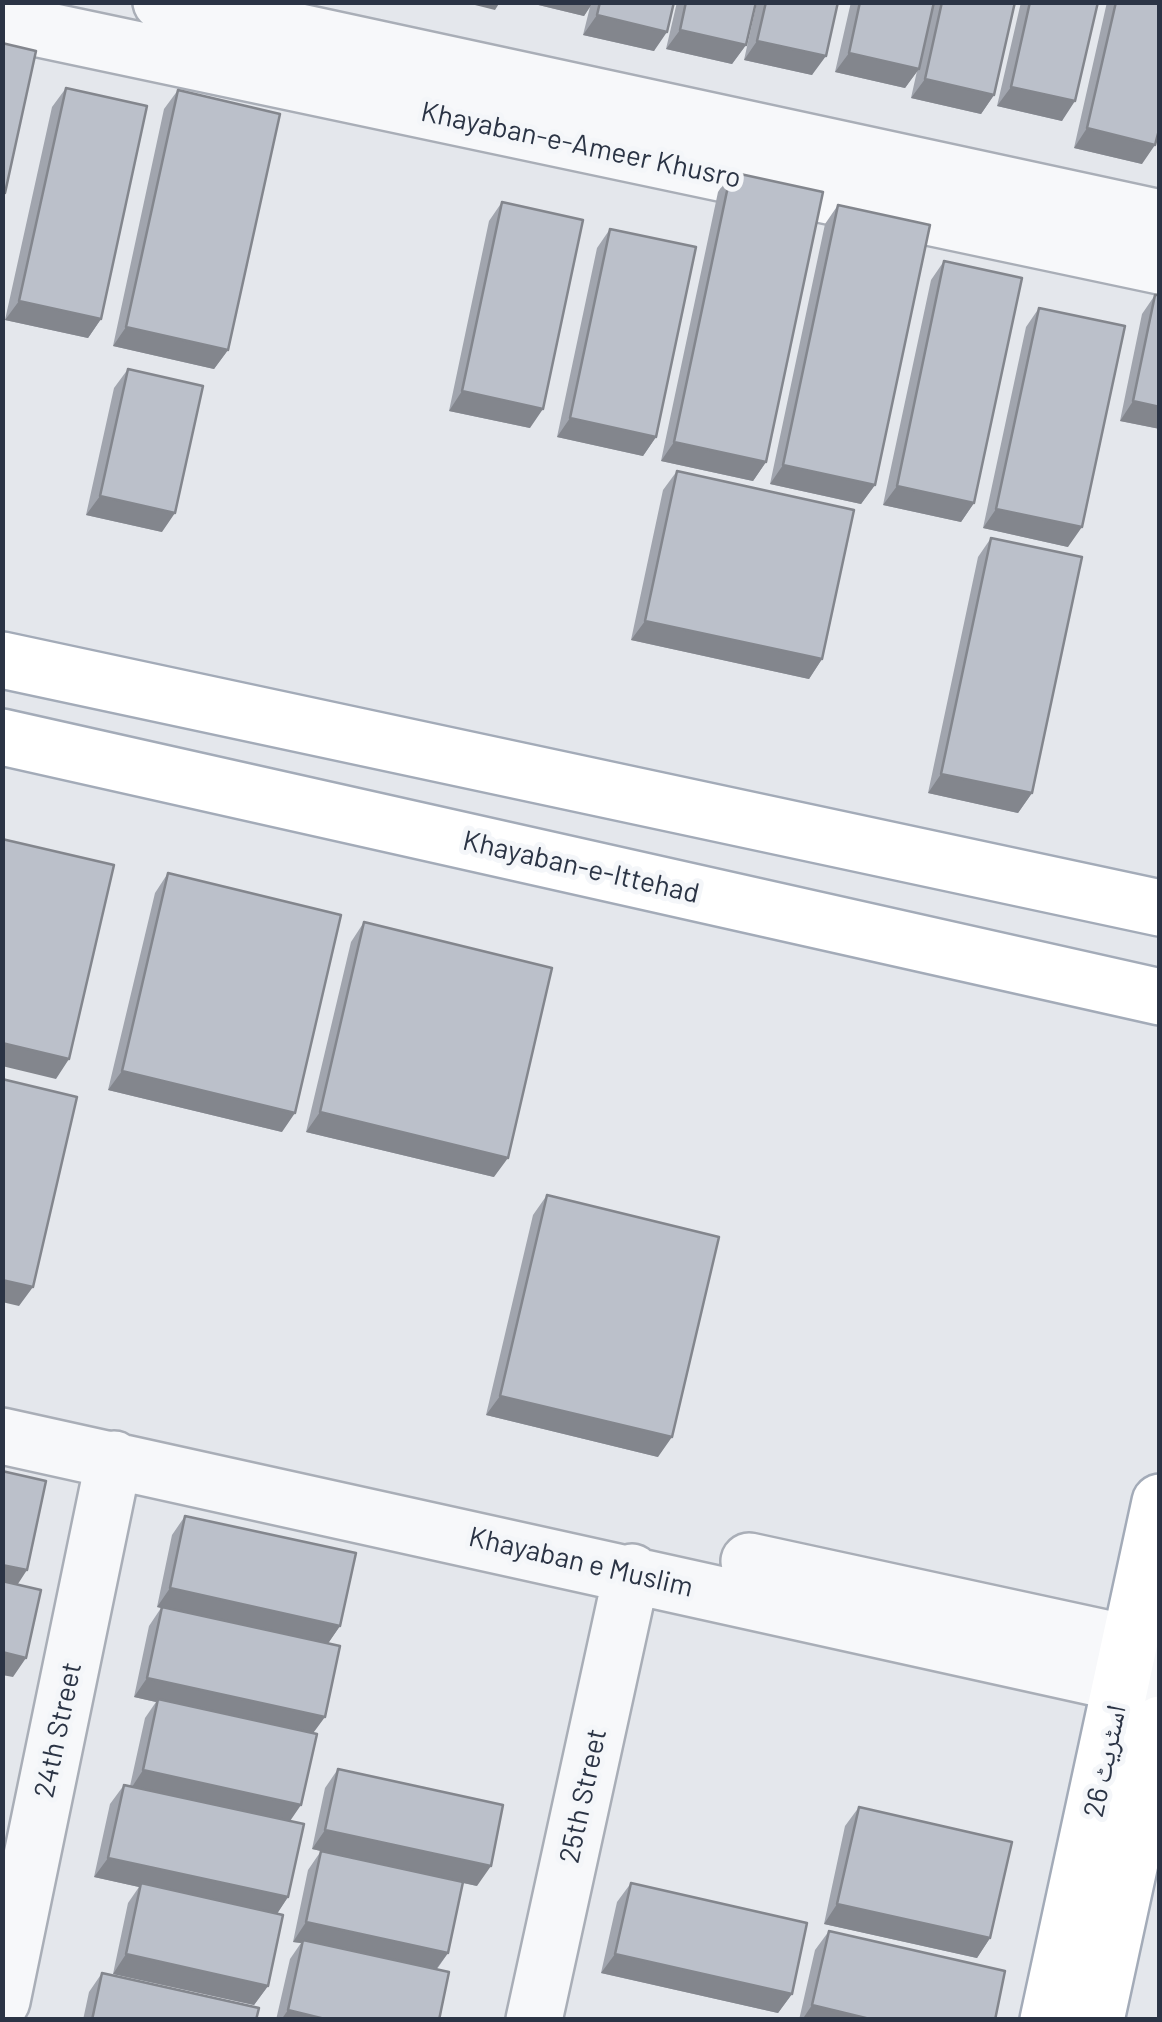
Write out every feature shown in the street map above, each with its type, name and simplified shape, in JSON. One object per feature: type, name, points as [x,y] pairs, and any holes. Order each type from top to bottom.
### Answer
[{"type":"main road","points":[[2,660],[1160,908]]},
{"type":"main road","name":"Khayaban-e-Ittehad","points":[[2,737],[1160,998]]},
{"type":"main road","name":"اسٹریٹ 26","points":[[1048,2020],[1143,1667],[1160,1502]]},
{"type":"main road","name":"اسٹریٹ 26","points":[[1096,2020],[1160,1724]]},
{"type":"street","name":"Khayaban-e-Ameer Khusro","points":[[44,19],[151,20],[1160,218]]},
{"type":"street","name":"Khayaban-e-Ameer Khusro","points":[[151,20],[1160,266]]},
{"type":"street","name":"Khayaban e Muslim","points":[[2,1401],[1143,1667]]},
{"type":"street","name":"Khayaban e Muslim","points":[[2,1436],[632,1572],[1143,1667]]},
{"type":"street","name":"24th Street","points":[[2,2001],[114,1459]]},
{"type":"street","name":"25th Street","points":[[534,2020],[632,1572]]},
{"type":"building","points":[[600,2],[674,2],[667,32],[597,15]]},
{"type":"building","points":[[686,2],[756,2],[746,45],[680,30]]},
{"type":"building","points":[[766,2],[838,2],[826,56],[757,41]]},
{"type":"building","points":[[860,2],[934,2],[919,69],[849,53]]},
{"type":"building","points":[[942,2],[1015,2],[994,95],[925,79]]},
{"type":"building","points":[[1030,2],[1098,2],[1075,101],[1011,87]]},
{"type":"building","points":[[1116,2],[1160,2],[1160,126],[1155,145],[1087,128]]},
{"type":"building","points":[[2,43],[36,51],[5,193],[2,192]]},
{"type":"building","points":[[66,88],[147,106],[101,319],[19,301]]},
{"type":"building","points":[[178,90],[280,114],[228,350],[126,327]]},
{"type":"building","points":[[731,172],[823,192],[766,462],[674,442]]},
{"type":"building","points":[[502,202],[583,220],[543,409],[462,391]]},
{"type":"building","points":[[838,205],[930,225],[875,485],[783,465]]},
{"type":"building","points":[[610,229],[696,247],[656,437],[570,418]]},
{"type":"building","points":[[944,261],[1022,278],[974,503],[897,486]]},
{"type":"building","points":[[1155,295],[1160,295],[1160,407],[1133,401]]},
{"type":"building","points":[[1039,308],[1125,326],[1082,527],[996,509]]},
{"type":"building","points":[[128,369],[203,386],[175,513],[100,496]]},
{"type":"building","points":[[677,471],[854,510],[822,659],[645,621]]},
{"type":"building","points":[[991,538],[1082,557],[1032,793],[941,774]]},
{"type":"building","points":[[2,839],[114,865],[69,1059],[2,1043]]},
{"type":"building","points":[[168,873],[341,915],[295,1113],[122,1071]]},
{"type":"building","points":[[364,922],[552,968],[508,1158],[320,1112]]},
{"type":"building","points":[[2,1079],[77,1097],[33,1287],[2,1280]]},
{"type":"building","points":[[547,1195],[719,1237],[672,1437],[500,1396]]},
{"type":"building","points":[[2,1471],[46,1481],[27,1570],[2,1565]]},
{"type":"building","points":[[185,1516],[356,1553],[340,1626],[170,1588]]},
{"type":"building","points":[[2,1581],[41,1590],[26,1658],[2,1652]]},
{"type":"building","points":[[162,1607],[340,1646],[325,1717],[147,1678]]},
{"type":"building","points":[[158,1699],[317,1734],[301,1805],[143,1770]]},
{"type":"building","points":[[338,1769],[503,1805],[491,1866],[325,1830]]},
{"type":"building","points":[[124,1785],[304,1824],[288,1897],[108,1858]]},
{"type":"building","points":[[859,1807],[1012,1842],[990,1938],[837,1904]]},
{"type":"building","points":[[321,1851],[463,1882],[448,1953],[306,1922]]},
{"type":"building","points":[[141,1883],[283,1915],[268,1986],[126,1954]]},
{"type":"building","points":[[631,1883],[807,1923],[792,1994],[615,1954]]},
{"type":"building","points":[[829,1931],[1005,1971],[995,2020],[874,2020],[812,2005]]},
{"type":"building","points":[[303,1940],[449,1972],[439,2020],[329,2020],[288,2010]]},
{"type":"building","points":[[102,1973],[259,2008],[256,2020],[92,2020]]}]
